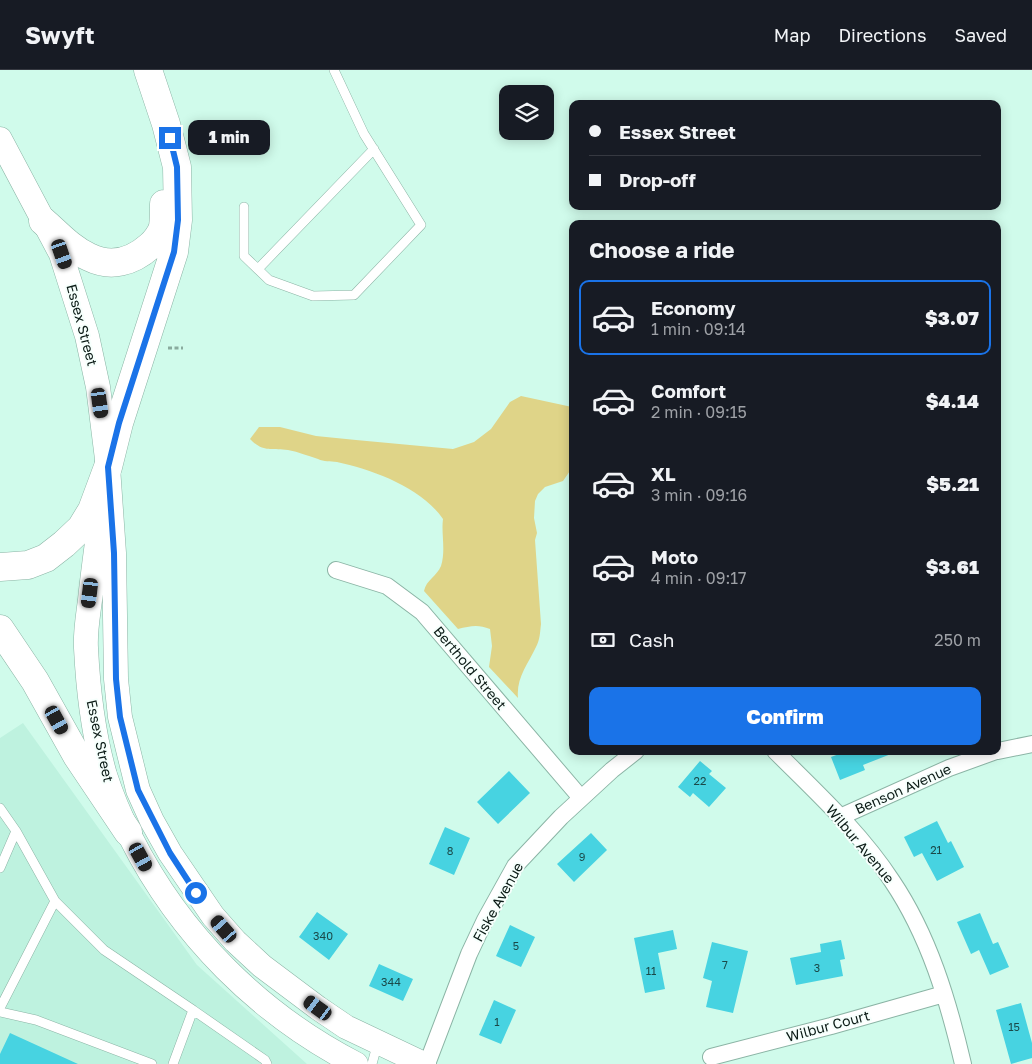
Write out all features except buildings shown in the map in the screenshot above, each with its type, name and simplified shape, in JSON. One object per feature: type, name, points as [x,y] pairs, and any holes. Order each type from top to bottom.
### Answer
[{"type":"highway","points":[[43,221],[76,250],[91,258],[107,263],[123,262],[140,255],[154,242],[162,229],[166,170],[134,70]]},
{"type":"highway","points":[[0,567],[28,565],[46,558],[81,528],[92,510],[108,467],[119,423],[174,252],[178,220],[177,167],[166,124],[148,70]]},
{"type":"highway","points":[[0,628],[35,680],[77,756],[128,832]]},
{"type":"main road","name":"Essex Street","points":[[0,139],[62,254],[87,336],[98,387],[108,467],[114,553],[116,679],[120,717],[138,790],[152,821],[170,853],[213,916],[235,941],[262,966],[346,1027],[375,1053],[425,1064]]},
{"type":"main road","name":"Essex Street","points":[[108,467],[88,611],[86,646],[88,678],[101,757],[108,784],[128,832],[155,882],[172,906],[228,974],[297,1028],[334,1053],[356,1064]]},
{"type":"street","name":"Berthold Street","points":[[336,570],[387,586],[422,612],[581,798]]},
{"type":"street","name":"Benson Avenue","points":[[1001,750],[1032,744]]},
{"type":"street","name":"Fiske Avenue","points":[[425,1064],[469,954],[485,920],[515,866],[581,798],[631,755]]},
{"type":"street","name":"Wilbur Avenue","points":[[779,755],[840,817],[874,856],[901,894],[933,961],[951,1016],[963,1064]]},
{"type":"street","name":"Benson Avenue","points":[[840,817],[949,768],[986,755]]},
{"type":"street","name":"Wilbur Court","points":[[710,1058],[944,994]]},
{"type":"lane","points":[[244,207],[244,256],[269,280],[313,296],[354,295],[420,225],[364,134],[334,70]]},
{"type":"lane","points":[[258,269],[374,149]]},
{"type":"lane","points":[[0,808],[16,831],[55,901],[104,950],[265,1060],[267,1064]]},
{"type":"lane","points":[[0,868],[16,831]]},
{"type":"lane","points":[[0,1008],[55,901]]},
{"type":"lane","points":[[173,1064],[193,1010]]},
{"type":"lane","points":[[0,1012],[36,1020],[152,1064]]},
{"type":"shaded area","points":[[521,396],[569,406],[569,472],[563,481],[545,487],[538,494],[535,501],[534,518],[537,533],[535,540],[541,624],[540,636],[521,678],[518,698],[489,667],[492,646],[490,629],[474,626],[458,629],[424,591],[441,566],[443,554],[443,519],[434,508],[409,489],[381,475],[351,465],[323,461],[292,451],[264,448],[250,439],[259,427],[280,427],[316,436],[453,449],[474,442],[491,429],[510,402]]},
{"type":"shaded area","points":[[23,723],[197,965],[307,1064],[0,1064],[0,738]]},
{"type":"route","points":[[170,138],[177,167],[178,220],[174,252],[119,423],[108,467],[114,553],[114,638],[120,717],[138,790],[152,821],[170,853],[196,893]]}]
